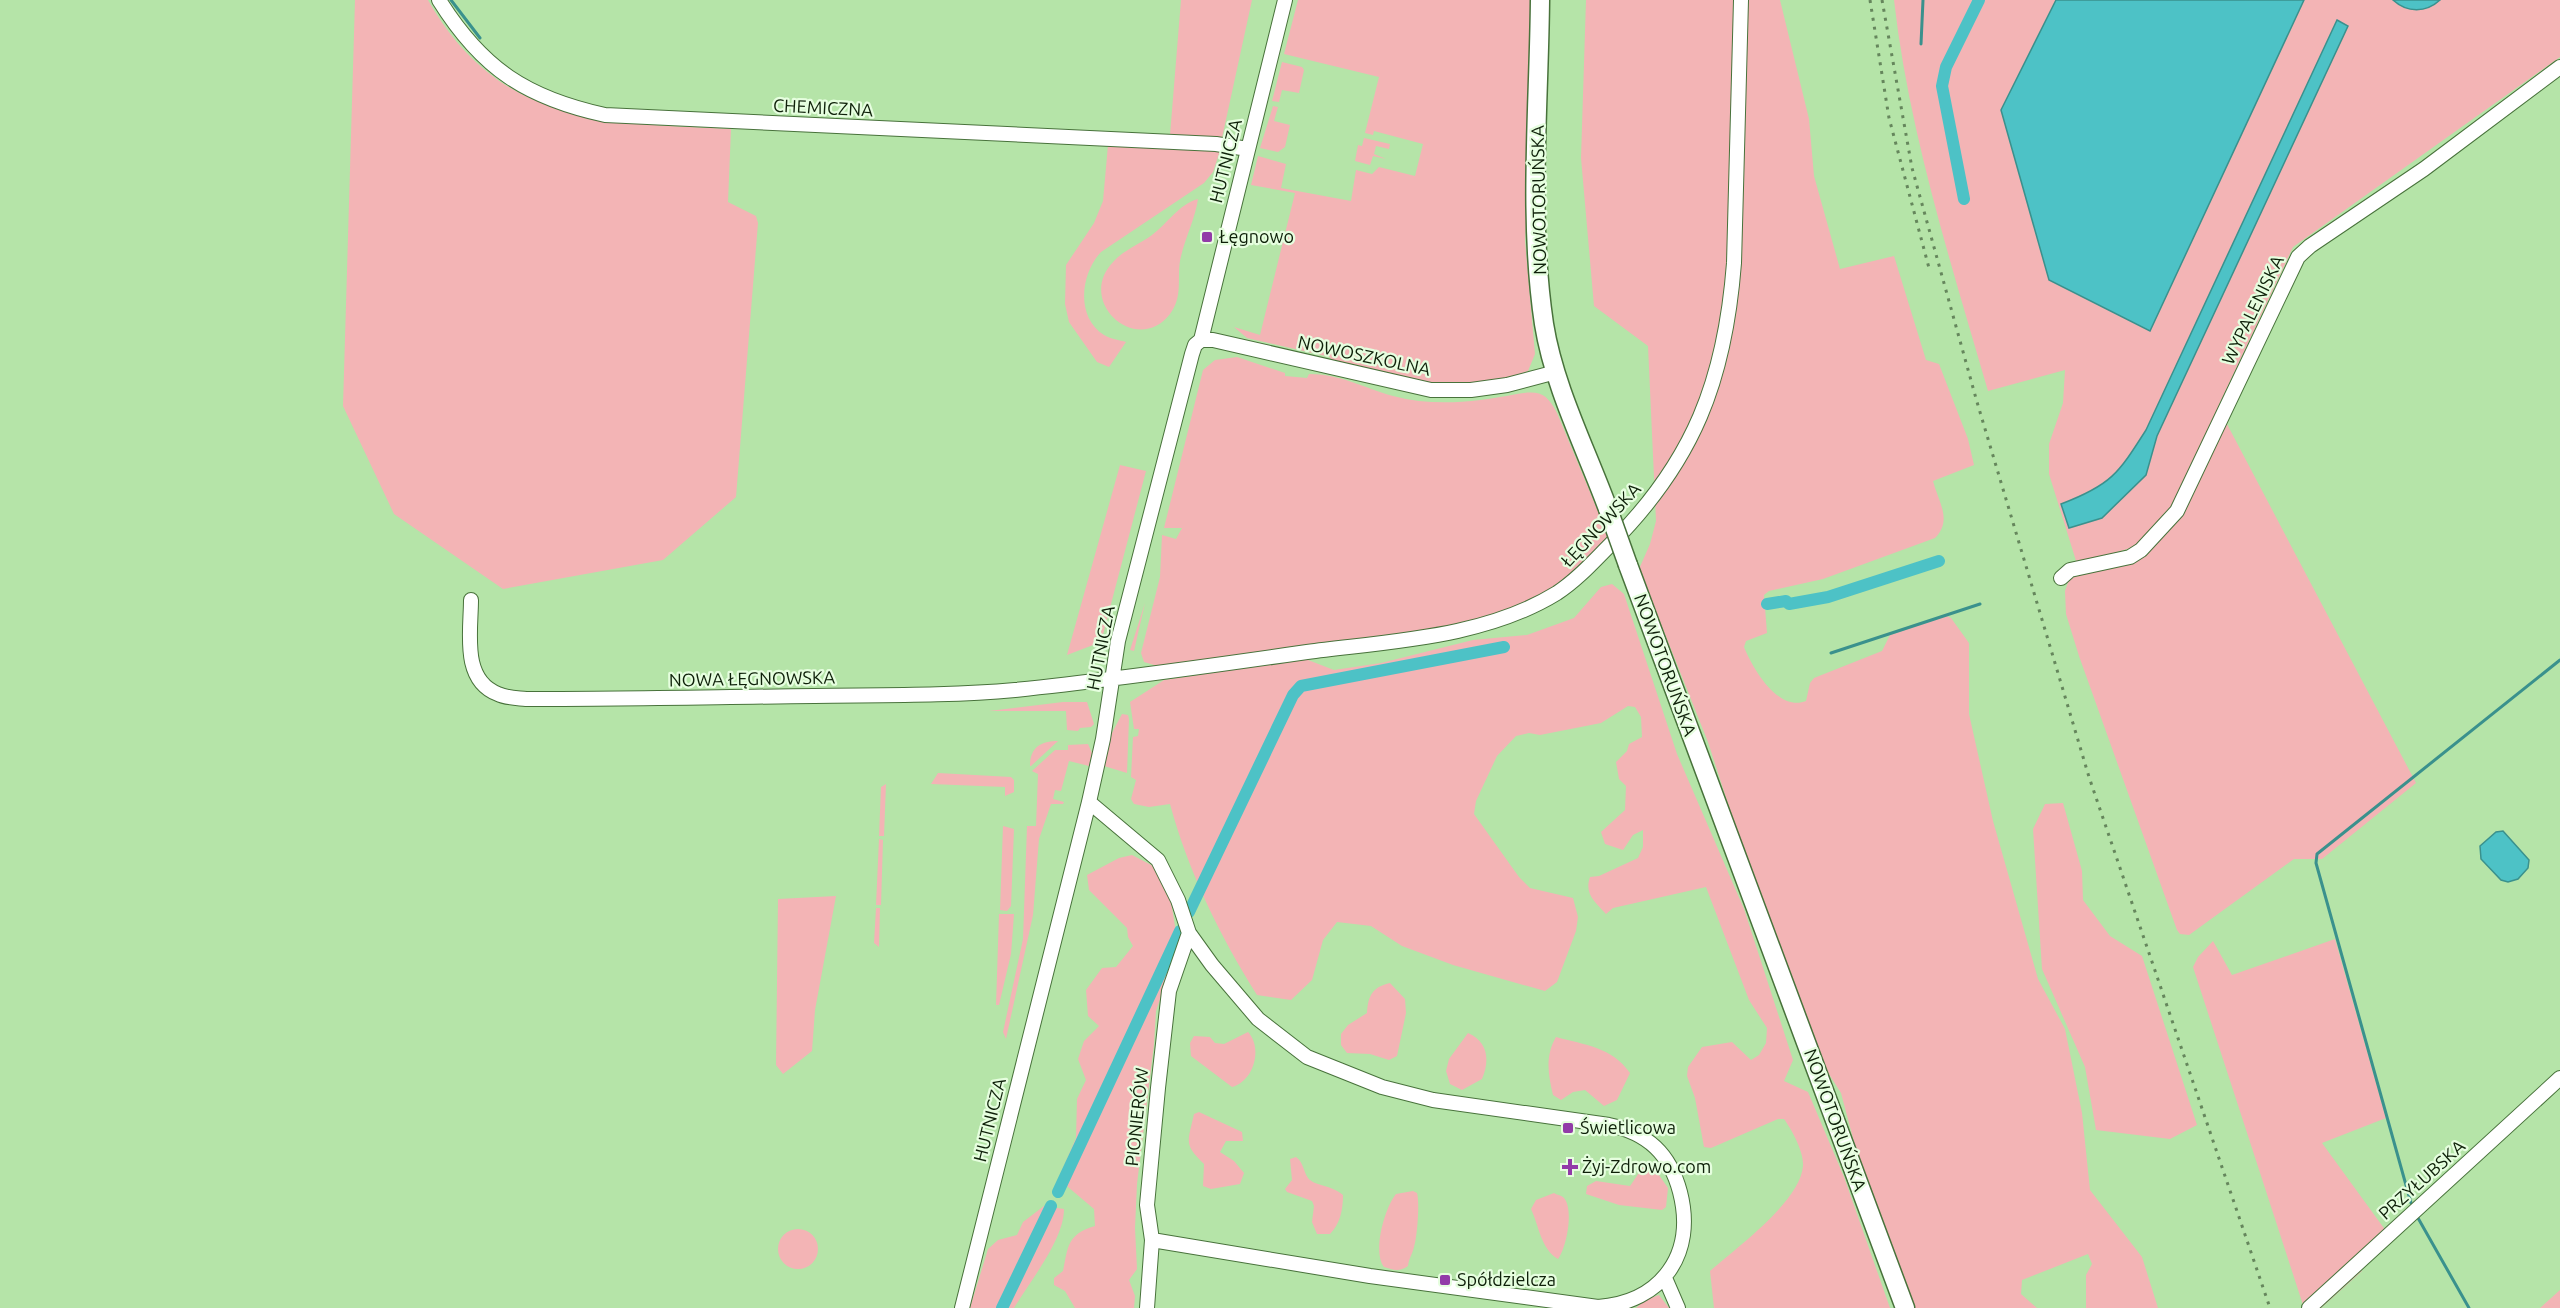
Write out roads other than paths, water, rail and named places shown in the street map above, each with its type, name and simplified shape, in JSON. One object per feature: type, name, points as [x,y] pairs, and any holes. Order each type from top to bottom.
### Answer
[{"type":"main road","name":"NOWOTORUŃSKA","points":[[1540,0],[1537,249],[1545,325],[1556,372],[1905,1308]]},
{"type":"street","name":"CHEMICZNA","points":[[439,0],[464,36],[501,74],[543,97],[605,115],[1216,144],[1248,149]]},
{"type":"street","name":"HUTNICZA","points":[[962,1308],[1089,802],[1103,739],[1118,641],[1192,354],[1195,345],[1201,340],[1285,0]]},
{"type":"street","name":"ŁĘGNOWSKA","points":[[1112,678],[1453,631],[1508,617],[1530,608],[1574,581],[1644,511],[1687,445],[1712,392],[1721,355],[1731,301],[1734,263],[1741,0]]},
{"type":"street","name":"WYPALENISKA","points":[[2061,578],[2070,570],[2130,556],[2141,550],[2177,511],[2196,475],[2285,280],[2304,251],[2424,169],[2560,67]]},
{"type":"street","name":"NOWOSZKOLNA","points":[[1201,340],[1213,340],[1431,390],[1471,390],[1507,385],[1556,372]]},
{"type":"street","name":"NOWA ŁĘGNOWSKA","points":[[471,600],[471,660],[475,672],[488,690],[500,695],[526,699],[846,695],[1011,690],[1112,678]]},
{"type":"street","points":[[1089,802],[1158,860],[1178,900],[1189,933],[1258,1019],[1307,1057],[1382,1087],[1433,1100],[1609,1125],[1629,1130],[1658,1148],[1671,1165],[1686,1219],[1683,1242],[1665,1278],[1630,1300],[1610,1307],[1561,1306],[1152,1240]]},
{"type":"street","name":"PIONIERÓW","points":[[1147,1308],[1152,1240],[1147,1205],[1160,1067],[1169,991],[1189,933]]},
{"type":"street","name":"PRZYŁUBSKA","points":[[2309,1308],[2560,1078]]},
{"type":"street","points":[[1665,1278],[1678,1308]]},
{"type":"water","points":[[2056,0],[2304,0],[2150,331],[2049,280],[2001,110]]},
{"type":"water","points":[[2393,0],[2440,0],[2429,7],[2417,10],[2404,7]]},
{"type":"water","points":[[2337,20],[2348,26],[2157,436],[2146,475],[2102,518],[2069,528],[2061,504],[2091,491],[2112,476],[2146,430]]},
{"type":"water","points":[[2503,831],[2529,860],[2528,868],[2518,879],[2508,882],[2501,880],[2481,859],[2480,846],[2496,832]]},
{"type":"waterway","points":[[451,0],[480,38]]},
{"type":"waterway","points":[[1921,44],[1923,0]]},
{"type":"waterway","points":[[1964,199],[1942,86],[1946,67],[1979,0]]},
{"type":"waterway","points":[[1767,604],[1786,601],[1789,604],[1828,597],[1939,561]]},
{"type":"waterway","points":[[1831,653],[1980,604]]},
{"type":"waterway","points":[[1189,912],[1293,695],[1301,686],[1504,647]]},
{"type":"waterway","points":[[2411,1203],[2316,863],[2317,854],[2560,660]]},
{"type":"waterway","points":[[1058,1192],[1180,931]]},
{"type":"waterway","points":[[1002,1308],[1051,1206]]},
{"type":"waterway","points":[[2418,1218],[2469,1308]]},
{"type":"railway","points":[[1870,0],[1889,118],[1929,268]]},
{"type":"railway","points":[[1882,0],[1912,168],[1977,402],[2089,777],[2270,1308]]},
{"type":"place","name":"Łęgnowo","points":[[1207,237]]},
{"type":"place","name":"Świetlicowa","points":[[1568,1128]]},
{"type":"place","name":"Żyj-Zdrowo.com","points":[[1570,1167]]},
{"type":"place","name":"Spółdzielcza","points":[[1445,1280]]}]
